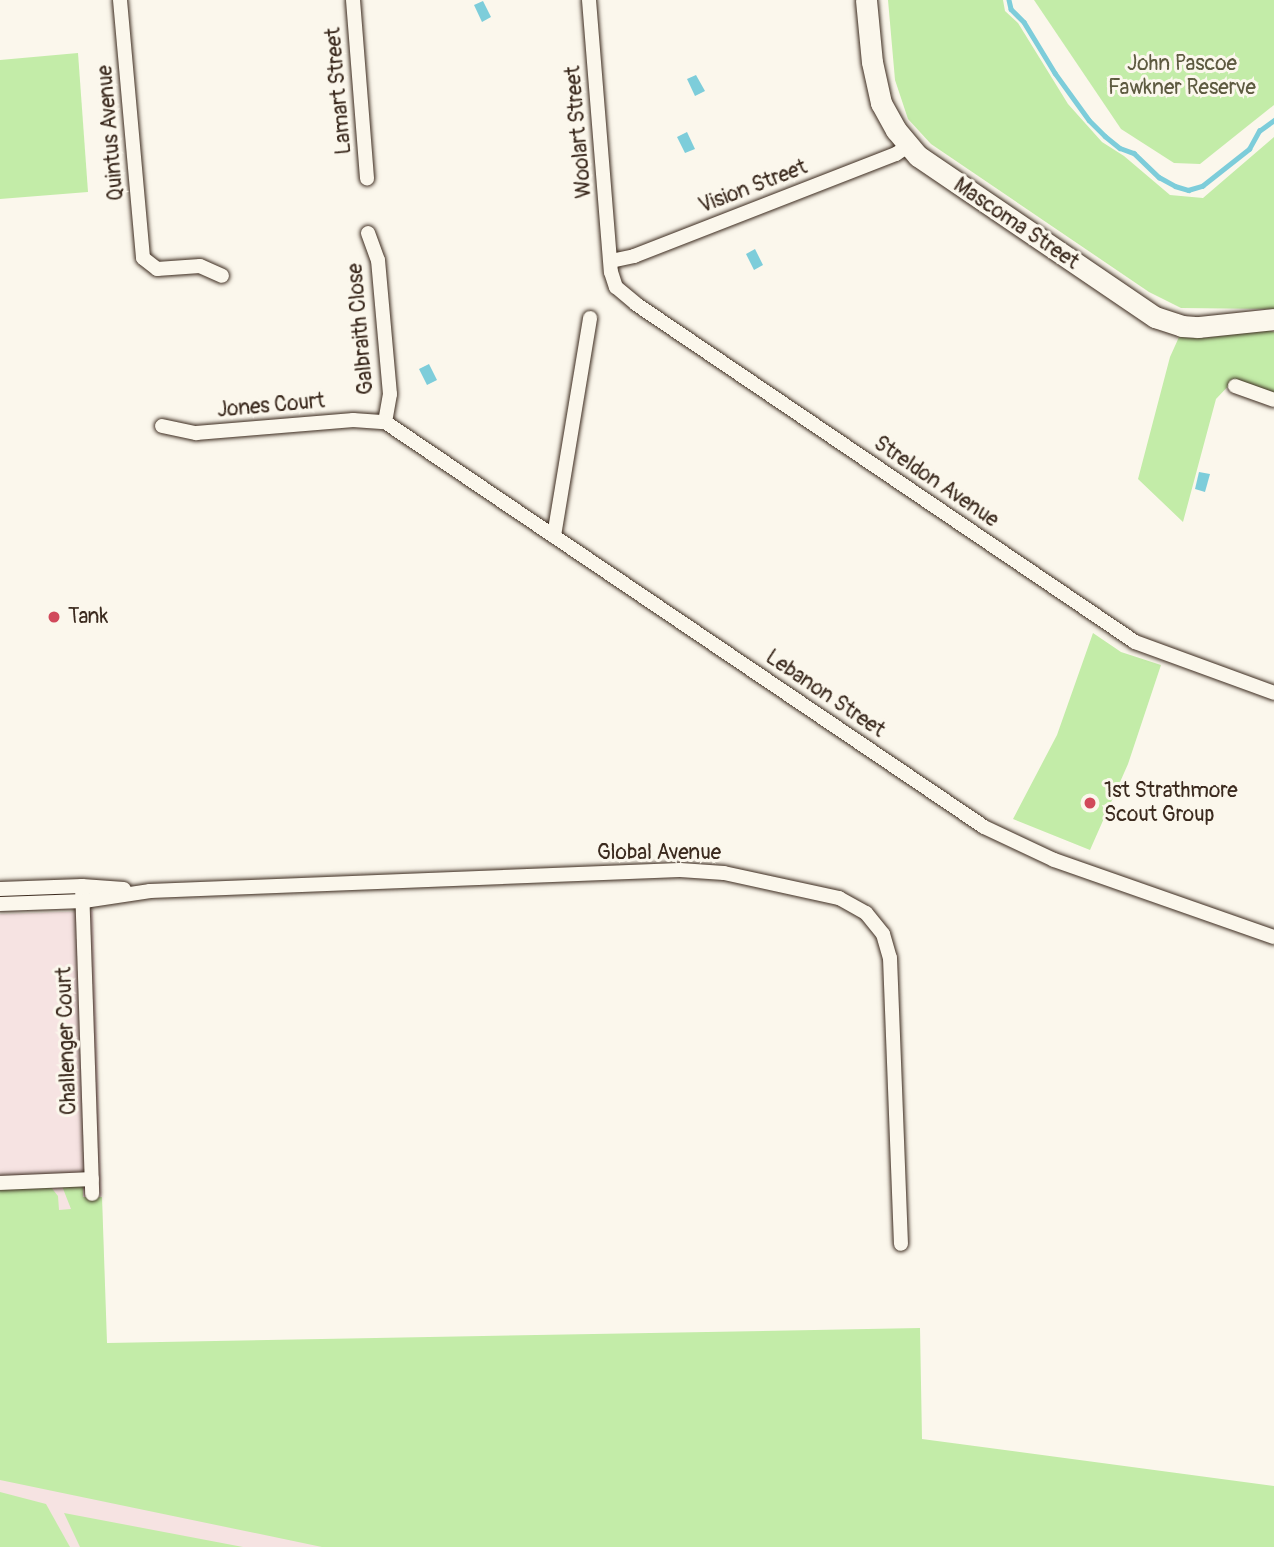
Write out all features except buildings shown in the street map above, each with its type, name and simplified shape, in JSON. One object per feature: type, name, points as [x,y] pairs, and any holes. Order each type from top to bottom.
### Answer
[{"type":"main road","name":"Mascoma Street","points":[[866,0],[876,86],[886,114],[908,146],[935,169],[1154,317],[1182,326],[1198,327],[1274,319]]},
{"type":"street","name":"Quintus Avenue","points":[[120,0],[145,262],[157,269],[206,267],[222,276]]},
{"type":"street","name":"Lamart Street","points":[[353,0],[367,178]]},
{"type":"street","name":"Woolart Street","points":[[589,0],[611,261]]},
{"type":"street","name":"Vision Street","points":[[611,261],[634,256],[897,154],[908,146]]},
{"type":"street","name":"Galbraith Close","points":[[368,233],[378,260],[390,394],[385,422]]},
{"type":"street","name":"Streldon Avenue","points":[[611,261],[616,287],[636,304],[1124,635],[1155,651],[1274,693]]},
{"type":"street","points":[[554,536],[590,318]]},
{"type":"street","points":[[1235,386],[1274,400]]},
{"type":"street","name":"Jones Court","points":[[162,426],[196,433],[353,419],[385,422]]},
{"type":"street","name":"Lebanon Street","points":[[385,422],[984,827],[1054,860],[1274,937]]},
{"type":"street","name":"Global Avenue","points":[[0,904],[84,901],[150,891],[680,870],[724,873],[839,898],[866,913],[883,934],[890,958],[901,1244]]},
{"type":"street","name":"Global Avenue","points":[[0,889],[82,886],[150,891]]},
{"type":"street","name":"Challenger Court","points":[[0,1182],[92,1187],[82,886]]},
{"type":"shaded area","points":[[93,911],[111,1495],[363,1547],[0,1547],[0,914]]},
{"type":"green space","points":[[888,0],[1003,0],[1005,11],[1018,23],[1068,104],[1102,142],[1124,156],[1170,195],[1203,198],[1274,137],[1274,309],[1181,308],[1149,292],[931,144],[908,119],[895,80]]},
{"type":"green space","name":"John Pascoe Fawkner Reserve","points":[[1034,0],[1274,0],[1274,105],[1200,164],[1174,163],[1121,129]]},
{"type":"green space","points":[[78,53],[88,192],[0,199],[0,60]]},
{"type":"green space","points":[[1268,330],[1274,332],[1274,394],[1234,380],[1216,399],[1183,522],[1138,479],[1170,357],[1179,337],[1204,338]]},
{"type":"green space","points":[[1093,633],[1121,652],[1161,665],[1128,764],[1090,850],[1013,819],[1057,735]]},
{"type":"green space","points":[[50,1186],[58,1196],[59,1210],[71,1209],[62,1186],[83,1186],[83,1197],[102,1197],[107,1343],[920,1328],[922,1439],[1274,1486],[1274,1547],[322,1547],[0,1480],[0,1188]]},
{"type":"green space","points":[[0,1492],[46,1504],[70,1547],[0,1547]]},
{"type":"green space","points":[[64,1513],[243,1547],[80,1547]]},
{"type":"water","points":[[483,1],[491,17],[482,22],[474,5]]},
{"type":"water","points":[[696,75],[705,91],[695,96],[687,79]]},
{"type":"water","points":[[687,132],[695,149],[685,153],[677,137]]},
{"type":"water","points":[[755,249],[763,265],[754,270],[746,254]]},
{"type":"water","points":[[429,364],[437,380],[427,385],[419,369]]},
{"type":"water","points":[[1199,472],[1210,474],[1205,492],[1195,489]]},
{"type":"waterway","points":[[1009,0],[1011,9],[1024,22],[1055,73],[1089,120],[1120,148],[1134,153],[1159,177],[1175,186],[1188,190],[1202,186],[1249,149],[1259,131],[1274,120]]},
{"type":"place","name":"Tank","points":[[54,617]]},
{"type":"place","name":"1st Strathmore Scout Group","points":[[1090,803]]}]
